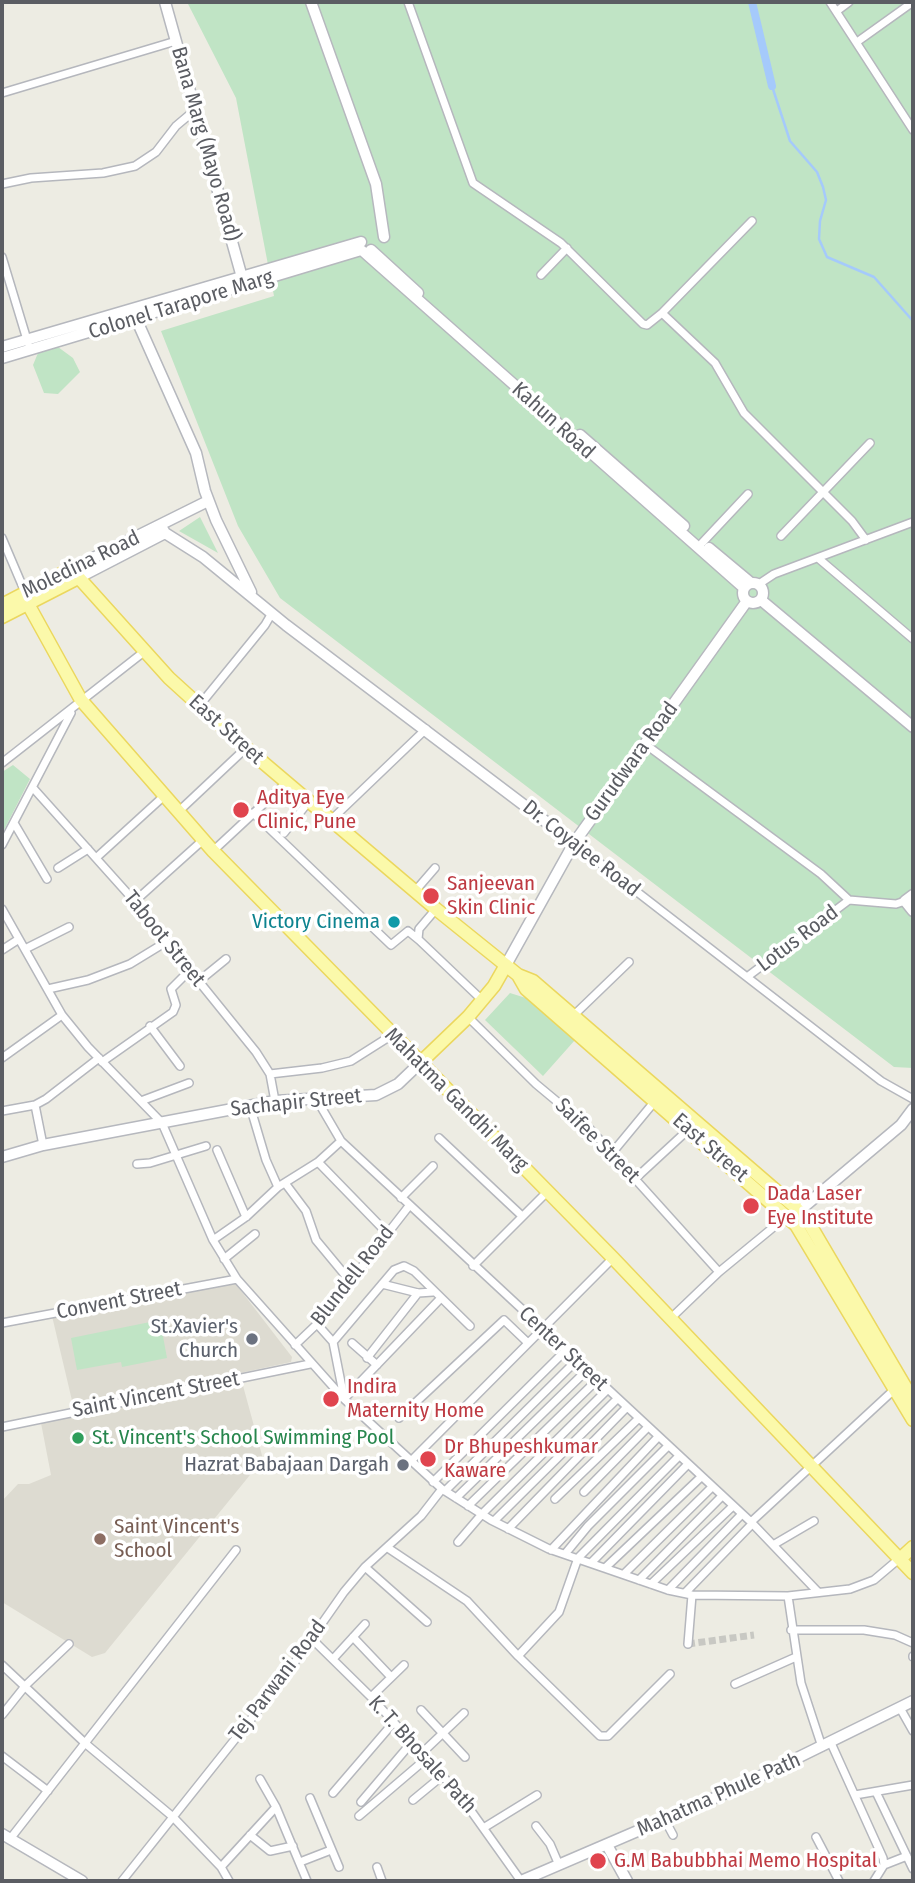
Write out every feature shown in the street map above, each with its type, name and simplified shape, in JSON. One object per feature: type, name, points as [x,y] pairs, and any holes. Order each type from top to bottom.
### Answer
[{"type":"main road","name":"Moledina Road","points":[[2,617],[27,598],[75,573]]},
{"type":"main road","name":"East Street","points":[[75,573],[145,651],[199,706],[246,748],[436,909],[518,975],[533,981],[793,1213],[822,1265],[899,1386],[913,1420]]},
{"type":"main road","name":"Moledina Road","points":[[2,605],[27,598]]},
{"type":"main road","name":"Mahatma Gandhi Marg","points":[[27,598],[77,705],[213,851],[613,1258],[913,1573]]},
{"type":"main road","points":[[420,1063],[468,1017],[506,965]]},
{"type":"main road","name":"East Street","points":[[518,975],[526,989],[689,1129],[793,1213]]},
{"type":"main road","name":"East Street","points":[[899,1386],[913,1400]]},
{"type":"main road","points":[[901,1558],[913,1547]]},
{"type":"street","name":"Bana Marg (Mayo Road)","points":[[165,2],[243,282]]},
{"type":"street","name":"Colonel Tarapore Marg","points":[[2,358],[28,345],[366,247],[384,237],[376,184],[311,2]]},
{"type":"street","points":[[408,2],[473,183],[538,225],[567,248],[643,324],[647,325],[662,313],[751,221]]},
{"type":"street","points":[[830,2],[913,130]]},
{"type":"street","points":[[836,11],[849,2]]},
{"type":"street","points":[[857,42],[912,2]]},
{"type":"street","points":[[2,93],[176,41]]},
{"type":"street","points":[[2,184],[31,178],[103,173],[135,166],[156,152],[176,126],[195,110]]},
{"type":"street","name":"Kahun Road","points":[[366,247],[751,585]]},
{"type":"street","name":"Kahun Road","points":[[366,247],[751,585]]},
{"type":"street","points":[[541,275],[567,248]]},
{"type":"street","points":[[2,257],[28,345]]},
{"type":"street","points":[[662,313],[715,363],[744,413],[824,492],[866,540]]},
{"type":"street","points":[[134,314],[196,453],[206,496],[252,595]]},
{"type":"street","name":"Colonel Tarapore Marg","points":[[2,347],[28,345]]},
{"type":"street","points":[[781,536],[870,443]]},
{"type":"street","points":[[702,543],[748,494]]},
{"type":"street","points":[[75,573],[163,530],[206,496]]},
{"type":"street","points":[[751,585],[909,523],[913,531]]},
{"type":"street","name":"Dr. Coyajee Road","points":[[163,530],[217,568],[881,1081],[913,1099]]},
{"type":"street","name":"Mahatma Gandhi Marg","points":[[2,538],[27,598]]},
{"type":"street","points":[[217,568],[233,555]]},
{"type":"street","points":[[818,558],[913,639]]},
{"type":"street","points":[[751,585],[764,592],[761,600],[753,603],[747,601],[751,585]]},
{"type":"street","points":[[761,600],[913,727]]},
{"type":"street","name":"Gurudwara Road","points":[[506,965],[574,843],[747,601]]},
{"type":"street","points":[[199,706],[272,613]]},
{"type":"street","points":[[2,763],[145,651]]},
{"type":"street","points":[[2,845],[77,705]]},
{"type":"street","points":[[332,819],[426,729]]},
{"type":"street","points":[[645,744],[821,874],[849,900],[886,904],[909,898],[913,911]]},
{"type":"street","points":[[178,812],[246,748]]},
{"type":"street","points":[[213,851],[286,783]]},
{"type":"street","name":"Taboot Street","points":[[34,789],[134,902],[256,1052],[270,1074],[275,1101]]},
{"type":"street","points":[[96,858],[164,796]]},
{"type":"street","points":[[284,833],[309,802]]},
{"type":"street","points":[[253,813],[391,945],[408,931],[482,1000]]},
{"type":"street","points":[[14,823],[47,878]]},
{"type":"street","points":[[134,902],[203,840]]},
{"type":"street","points":[[58,868],[88,849]]},
{"type":"street","points":[[416,890],[435,868]]},
{"type":"street","name":"Lotus Road","points":[[747,977],[849,900]]},
{"type":"street","points":[[2,909],[62,1015],[100,1060],[162,1123],[213,1240],[237,1279],[344,1399],[443,1490],[494,1521],[551,1550],[668,1590],[688,1594],[788,1596],[850,1589],[874,1580],[901,1558]]},
{"type":"street","points":[[419,940],[419,929],[436,909]]},
{"type":"street","points":[[25,949],[69,927]]},
{"type":"street","points":[[2,950],[19,939]]},
{"type":"street","points":[[48,989],[130,964],[166,942]]},
{"type":"street","points":[[199,981],[226,959]]},
{"type":"street","points":[[573,1016],[629,961]]},
{"type":"street","points":[[2,1101],[5,1110],[35,1105],[176,1008],[171,989],[190,970]]},
{"type":"street","points":[[2,1058],[62,1015]]},
{"type":"street","name":"Saifee Street","points":[[468,1017],[612,1153],[719,1272]]},
{"type":"street","points":[[150,1026],[180,1066]]},
{"type":"street","points":[[270,1074],[322,1068],[351,1061],[392,1034]]},
{"type":"street","name":"Sachapir Street","points":[[162,1123],[275,1101],[376,1095],[398,1084],[420,1063]]},
{"type":"street","points":[[141,1101],[189,1083]]},
{"type":"street","name":"Center Street","points":[[317,1100],[341,1141],[742,1514],[818,1592]]},
{"type":"street","points":[[612,1153],[656,1101]]},
{"type":"street","points":[[35,1105],[43,1145]]},
{"type":"street","name":"Sachapir Street","points":[[250,1106],[266,1160],[281,1185],[306,1211],[316,1240],[350,1281]]},
{"type":"street","points":[[670,1320],[719,1272],[901,1125],[913,1109]]},
{"type":"street","points":[[2,1157],[43,1145],[162,1123]]},
{"type":"street","points":[[636,1178],[689,1129]]},
{"type":"street","points":[[439,1138],[522,1216]]},
{"type":"street","points":[[213,1240],[246,1217],[281,1185],[318,1162],[341,1141]]},
{"type":"street","points":[[137,1164],[150,1164],[206,1146]]},
{"type":"street","points":[[217,1150],[246,1217]]},
{"type":"street","points":[[318,1162],[387,1233]]},
{"type":"street","points":[[401,1198],[433,1166]]},
{"type":"street","points":[[473,1266],[547,1192]]},
{"type":"street","name":"Blundell Road","points":[[295,1345],[317,1324],[409,1206]]},
{"type":"street","points":[[224,1259],[255,1234]]},
{"type":"street","points":[[410,1462],[613,1258]]},
{"type":"street","points":[[333,1342],[382,1284],[398,1267],[404,1266],[414,1271],[470,1326]]},
{"type":"street","name":"Convent Street","points":[[2,1323],[237,1279]]},
{"type":"street","points":[[382,1284],[418,1293],[433,1292]]},
{"type":"street","points":[[368,1358],[418,1293]]},
{"type":"street","points":[[344,1399],[440,1298]]},
{"type":"street","points":[[399,1418],[504,1320],[528,1343]]},
{"type":"street","points":[[317,1324],[333,1342],[344,1399]]},
{"type":"street","points":[[352,1343],[377,1365]]},
{"type":"street","points":[[433,1482],[565,1351]]},
{"type":"street","name":"Tej Parwani Road","points":[[122,1881],[313,1639],[365,1567],[421,1516],[443,1490],[576,1361]]},
{"type":"street","name":"Saint Vincent Street","points":[[2,1427],[310,1364]]},
{"type":"street","points":[[456,1498],[586,1371]]},
{"type":"street","points":[[468,1506],[597,1380]]},
{"type":"street","points":[[688,1642],[688,1594],[751,1523],[899,1386]]},
{"type":"street","points":[[458,1542],[482,1514],[607,1390]]},
{"type":"street","points":[[494,1521],[617,1399]]},
{"type":"street","points":[[508,1528],[626,1408]]},
{"type":"street","points":[[555,1499],[638,1419]]},
{"type":"street","points":[[584,1492],[648,1427]]},
{"type":"street","points":[[551,1550],[658,1437]]},
{"type":"street","points":[[565,1554],[588,1526],[668,1446]]},
{"type":"street","points":[[517,1656],[553,1621],[564,1601],[578,1558],[679,1456]]},
{"type":"street","points":[[591,1563],[688,1464]]},
{"type":"street","points":[[605,1568],[701,1477]]},
{"type":"street","points":[[624,1574],[712,1487]]},
{"type":"street","points":[[658,1496],[669,1507]]},
{"type":"street","points":[[639,1580],[722,1496]]},
{"type":"street","points":[[651,1584],[733,1506]]},
{"type":"street","points":[[668,1590],[742,1514]]},
{"type":"street","points":[[773,1545],[814,1521]]},
{"type":"street","points":[[388,1548],[467,1601],[517,1656],[604,1737],[670,1674]]},
{"type":"street","points":[[82,1881],[6,1836],[48,1791],[86,1744],[236,1550]]},
{"type":"street","points":[[365,1567],[427,1622]]},
{"type":"street","points":[[788,1596],[796,1657],[827,1745],[855,1795],[884,1864]]},
{"type":"street","points":[[333,1658],[365,1625]]},
{"type":"street","points":[[791,1627],[864,1630],[895,1635],[913,1643]]},
{"type":"street","points":[[353,1637],[391,1677]]},
{"type":"street","name":"K. T. Bhosale Path","points":[[313,1639],[425,1756],[485,1827],[521,1881]]},
{"type":"street","points":[[2,1715],[26,1685],[69,1644]]},
{"type":"street","points":[[735,1684],[796,1657]]},
{"type":"street","points":[[2,1665],[86,1744],[173,1816],[221,1867],[229,1881]]},
{"type":"street","points":[[371,1697],[404,1665]]},
{"type":"street","name":"Mahatma Phule Path","points":[[521,1881],[665,1820],[827,1745],[913,1701]]},
{"type":"street","points":[[900,1707],[913,1731]]},
{"type":"street","points":[[421,1710],[465,1757]]},
{"type":"street","points":[[359,1816],[425,1756],[443,1733],[464,1713]]},
{"type":"street","points":[[333,1793],[394,1721]]},
{"type":"street","points":[[361,1802],[412,1742]]},
{"type":"street","points":[[2,1756],[48,1791]]},
{"type":"street","points":[[413,1800],[442,1776]]},
{"type":"street","points":[[260,1779],[276,1807],[307,1881]]},
{"type":"street","points":[[855,1795],[913,1785]]},
{"type":"street","points":[[876,1792],[913,1870]]},
{"type":"street","points":[[485,1827],[537,1795]]},
{"type":"street","points":[[310,1798],[339,1867]]},
{"type":"street","points":[[221,1867],[276,1807]]},
{"type":"street","points":[[665,1820],[673,1835]]},
{"type":"street","points":[[536,1826],[550,1844],[559,1865]]},
{"type":"street","points":[[250,1835],[270,1851],[293,1846]]},
{"type":"street","points":[[816,1837],[839,1881]]},
{"type":"street","points":[[607,1845],[627,1881]]},
{"type":"street","points":[[300,1862],[331,1850]]},
{"type":"street","points":[[874,1881],[884,1864],[907,1856]]},
{"type":"street","points":[[377,1867],[383,1881]]},
{"type":"shaded area","points":[[235,1283],[292,1357],[291,1362],[74,1409],[52,1316]]},
{"type":"shaded area","name":"Saint Vincent's School","points":[[242,1382],[263,1459],[105,1653],[92,1657],[2,1602],[2,1501],[18,1484],[29,1484],[51,1475],[41,1423]]},
{"type":"green space","points":[[187,2],[913,2],[913,1068],[894,1067],[280,598],[238,526],[161,331],[274,296],[236,98]]},
{"type":"green space","points":[[58,347],[73,358],[80,372],[58,394],[44,393],[33,365],[38,353]]},
{"type":"green space","points":[[200,517],[218,553],[179,531]]},
{"type":"green space","points":[[13,765],[30,779],[2,834],[2,772]]},
{"type":"green space","points":[[510,993],[529,999],[575,1040],[543,1076],[485,1020]]},
{"type":"green space","points":[[160,1320],[167,1358],[122,1367],[121,1362],[77,1370],[71,1338]]},
{"type":"waterway","points":[[752,2],[772,86]]},
{"type":"waterway","points":[[772,86],[790,141],[817,172],[823,187],[826,200],[820,221],[819,239],[827,257],[874,277],[913,321]]},
{"type":"tunnel","points":[[688,1644],[754,1635]]},
{"type":"place","name":"Aditya Eye Clinic, Pune","points":[[241,810]]},
{"type":"place","name":"Sanjeevan Skin Clinic","points":[[431,896]]},
{"type":"place","name":"Victory Cinema","points":[[394,922]]},
{"type":"place","name":"Dada Laser Eye Institute","points":[[751,1206]]},
{"type":"place","name":"St.Xavier's Church","points":[[252,1339]]},
{"type":"place","name":"Indira Maternity Home","points":[[331,1399]]},
{"type":"place","name":"St. Vincent's School Swimming Pool","points":[[78,1438]]},
{"type":"place","name":"Dr Bhupeshkumar Kaware","points":[[428,1459]]},
{"type":"place","name":"Hazrat Babajaan Dargah","points":[[403,1465]]},
{"type":"place","name":"Saint Vincent's School","points":[[100,1539]]},
{"type":"place","name":"G.M Babubbhai Memo Hospital","points":[[598,1861]]}]
